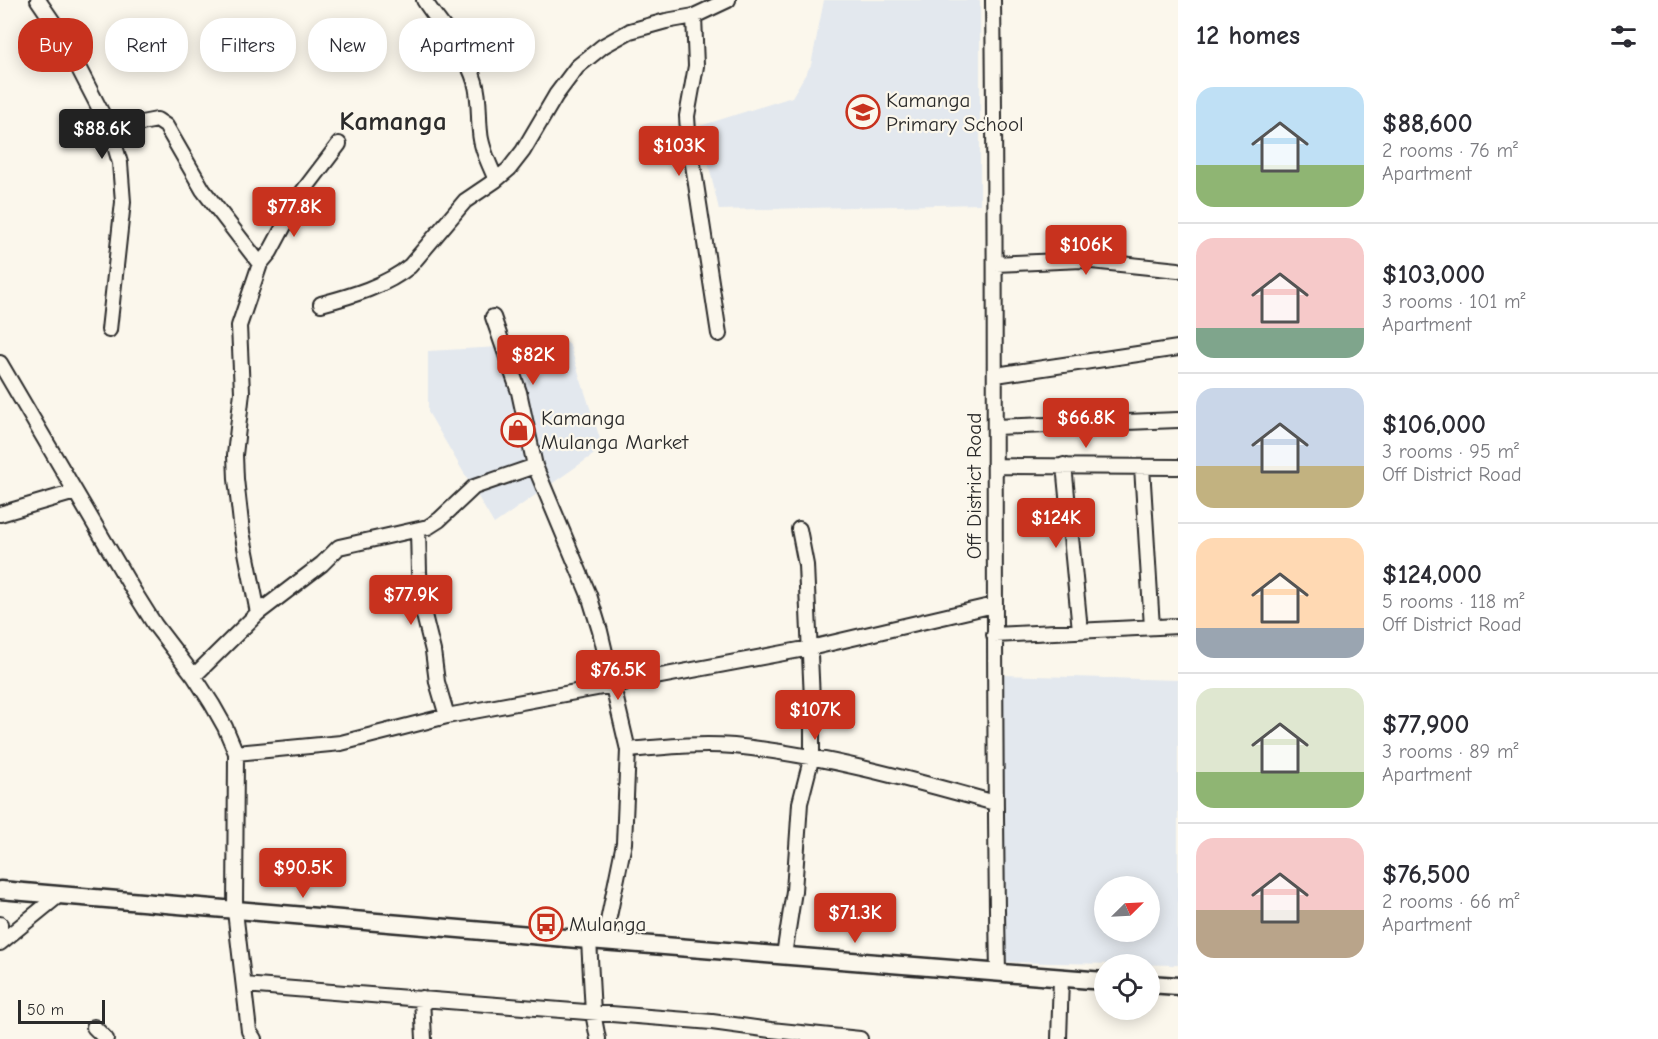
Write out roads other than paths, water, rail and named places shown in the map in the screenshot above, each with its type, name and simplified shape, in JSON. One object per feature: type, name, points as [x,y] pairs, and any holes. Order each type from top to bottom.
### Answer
[{"type":"street","points":[[38,0],[60,32],[110,129],[120,163],[123,202],[109,330]]},
{"type":"street","points":[[424,0],[463,53],[475,82],[479,102],[480,134],[496,180]]},
{"type":"street","points":[[321,304],[342,298],[400,274],[410,266],[465,201],[496,180],[523,152],[556,95],[577,67],[603,46],[630,32],[666,21],[694,16],[728,0]]},
{"type":"street","name":"Off District Road","points":[[993,0],[996,375],[994,635],[998,973]]},
{"type":"street","points":[[694,16],[696,66],[687,116],[688,132],[719,334]]},
{"type":"street","points":[[110,129],[157,120],[166,126],[203,190],[260,264]]},
{"type":"street","points":[[258,613],[242,532],[236,478],[242,392],[238,326],[260,264],[270,252],[301,194],[339,144]]},
{"type":"street","points":[[995,264],[1082,260],[1178,270]]},
{"type":"street","points":[[493,317],[519,392],[535,466],[589,595],[600,631],[628,750],[624,843],[597,941],[593,1013],[598,1039]]},
{"type":"street","points":[[996,375],[1178,348]]},
{"type":"street","points":[[0,363],[155,625],[194,676],[225,728],[236,753],[235,911],[245,985],[248,1036]]},
{"type":"street","points":[[995,427],[1178,420]]},
{"type":"street","points":[[995,465],[1178,467]]},
{"type":"street","points":[[1064,465],[1080,630]]},
{"type":"street","points":[[194,676],[258,613],[322,564],[339,547],[418,530],[439,520],[474,487],[535,466]]},
{"type":"street","points":[[1142,467],[1152,627]]},
{"type":"street","points":[[0,514],[75,492]]},
{"type":"street","points":[[784,955],[794,891],[800,803],[812,756],[806,565],[799,529]]},
{"type":"street","points":[[418,530],[418,572],[422,607],[433,651],[437,682],[447,716]]},
{"type":"street","points":[[236,753],[341,743],[447,716],[810,648],[994,605]]},
{"type":"street","points":[[994,635],[1178,626]]},
{"type":"street","points":[[628,750],[693,745],[733,746],[812,756],[995,803]]},
{"type":"street","points":[[0,890],[1094,980]]},
{"type":"street","points":[[0,943],[59,895]]},
{"type":"street","points":[[0,924],[0,943]]},
{"type":"street","points":[[1059,1039],[1061,978]]},
{"type":"street","points":[[245,985],[712,1022],[771,1035],[860,1039]]},
{"type":"street","points":[[1160,985],[1178,986]]},
{"type":"street","points":[[422,998],[424,1039]]},
{"type":"street","points":[[94,1027],[106,1039]]},
{"type":"place","name":"Kamanga Primary School","points":[[863,112]]},
{"type":"place","name":"Kamanga Mulanga Market","points":[[518,430]]},
{"type":"place","name":"Mulanga","points":[[546,924]]},
{"type":"district","name":"Kamanga","points":[[393,121]]}]
